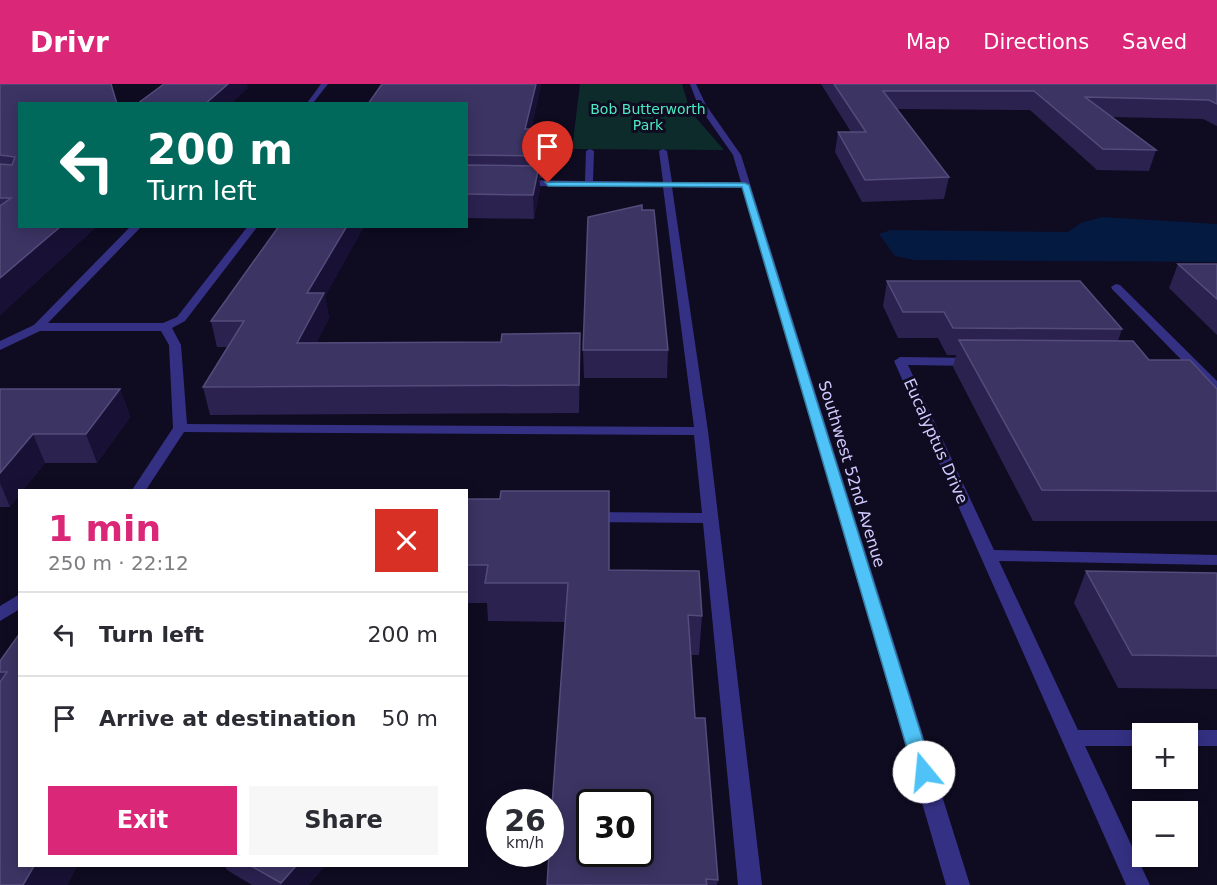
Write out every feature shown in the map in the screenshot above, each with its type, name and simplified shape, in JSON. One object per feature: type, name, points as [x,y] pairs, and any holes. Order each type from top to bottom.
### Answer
[{"type":"street","points":[[310,102],[325,84]]},
{"type":"street","name":"Southwest 52nd Avenue","points":[[693,84],[699,105],[730,142],[737,155],[958,885]]},
{"type":"street","points":[[589,184],[590,151]]},
{"type":"street","points":[[663,151],[701,431],[750,885]]},
{"type":"street","points":[[511,183],[745,185]]},
{"type":"street","points":[[0,346],[38,327],[134,228]]},
{"type":"street","points":[[38,327],[165,327],[181,318],[251,228]]},
{"type":"street","points":[[1116,287],[1217,388]]},
{"type":"street","points":[[140,489],[180,428],[175,345],[165,327]]},
{"type":"street","name":"Eucalyptus Drive","points":[[993,362],[900,361],[1138,885]]},
{"type":"street","points":[[1167,362],[1191,362]]},
{"type":"street","points":[[180,428],[701,431]]},
{"type":"street","points":[[571,517],[710,518]]},
{"type":"street","points":[[987,555],[1217,560]]},
{"type":"street","points":[[0,615],[18,602]]},
{"type":"street","points":[[1071,738],[1132,738]]},
{"type":"street","points":[[1198,738],[1217,738]]},
{"type":"green space","name":"Bob Butterworth Park","points":[[580,84],[682,84],[690,111],[724,150],[572,149]]},
{"type":"water","points":[[1102,217],[1217,224],[1217,262],[915,260],[895,256],[879,234],[891,230],[1068,232],[1081,223]]},
{"type":"building","points":[[0,84],[111,84],[116,102],[18,102],[18,228],[59,228],[0,278],[0,206],[11,198],[0,198],[0,164],[12,165],[15,157],[0,155]]},
{"type":"building","points":[[164,84],[228,84],[207,102],[140,102]]},
{"type":"building","points":[[382,84],[536,84],[525,129],[547,129],[541,156],[468,155],[468,102],[369,102]]},
{"type":"building","points":[[834,84],[1217,84],[1217,104],[1209,100],[1085,97],[1156,150],[1103,149],[1034,91],[883,91],[949,177],[865,180],[838,132],[866,132]]},
{"type":"building","points":[[468,165],[539,166],[533,195],[468,194]]},
{"type":"building","points":[[642,205],[642,210],[654,210],[668,350],[583,350],[588,217]]},
{"type":"building","points":[[278,228],[346,228],[307,293],[324,293],[297,343],[501,342],[502,334],[580,333],[579,385],[203,387],[244,321],[211,321]]},
{"type":"building","points":[[1178,264],[1217,264],[1217,299]]},
{"type":"building","points":[[887,281],[1080,281],[1122,329],[953,328],[944,312],[903,312]]},
{"type":"building","points":[[959,340],[1133,341],[1149,360],[1190,360],[1217,389],[1217,491],[1042,490]]},
{"type":"building","points":[[0,389],[120,389],[86,434],[33,434],[0,473]]},
{"type":"building","points":[[501,491],[609,491],[609,570],[699,571],[702,616],[688,615],[695,718],[705,718],[718,880],[706,879],[707,885],[547,885],[548,867],[564,867],[564,789],[553,789],[568,583],[485,583],[488,565],[468,565],[468,499],[500,499]]},
{"type":"building","points":[[1086,571],[1217,573],[1217,656],[1132,655]]},
{"type":"building","points":[[18,636],[18,867],[33,867],[23,885],[0,885],[0,682],[7,672],[0,672],[0,661]]},
{"type":"building","points":[[253,867],[295,867],[281,883]]},
{"type":"route","points":[[548,183],[745,185],[924,772]]}]
